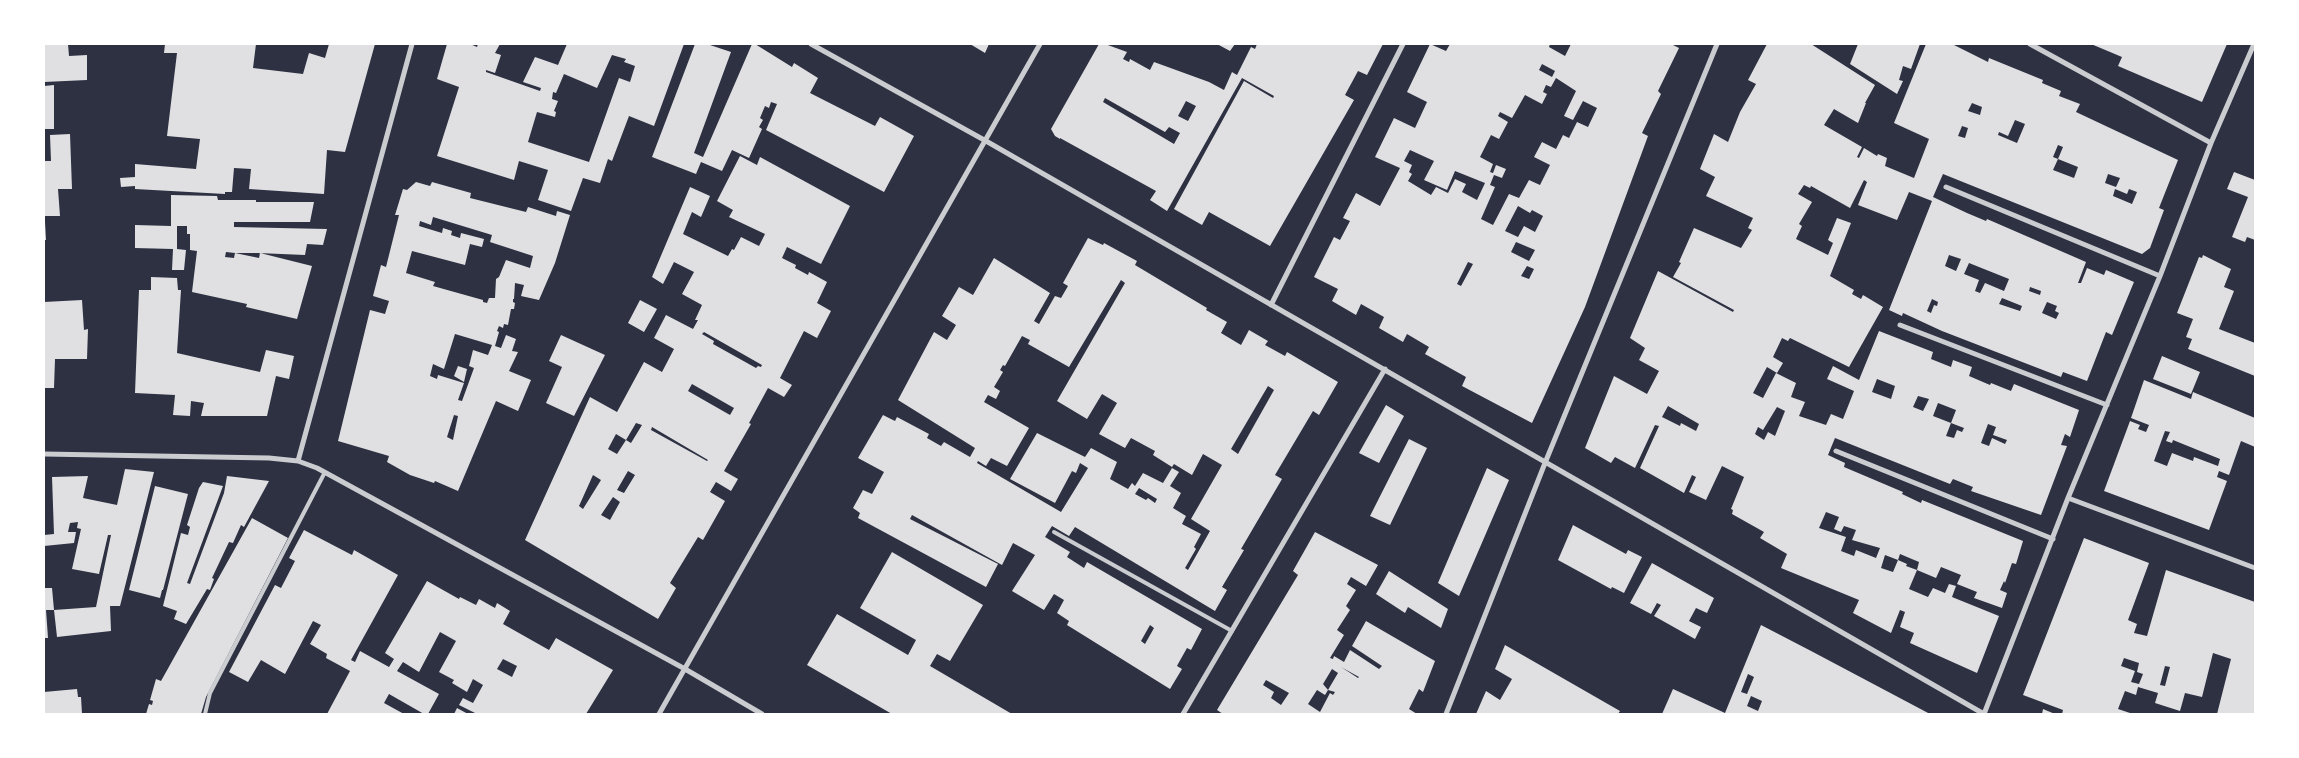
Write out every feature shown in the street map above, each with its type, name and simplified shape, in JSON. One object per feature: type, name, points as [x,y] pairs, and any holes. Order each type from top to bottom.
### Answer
[{"type":"street","points":[[298,461],[412,44]]},
{"type":"street","points":[[811,44],[986,140],[1984,714],[2068,498],[2160,276],[2211,143],[2254,44]]},
{"type":"street","points":[[659,714],[1040,44]]},
{"type":"street","points":[[1271,305],[1403,44]]},
{"type":"street","points":[[1446,714],[1545,463],[1717,44]]},
{"type":"street","points":[[2030,44],[2211,143]]},
{"type":"street","points":[[1946,187],[2160,276]]},
{"type":"street","points":[[1900,325],[2107,405]]},
{"type":"street","points":[[1183,714],[1385,369]]},
{"type":"street","points":[[1836,451],[2053,539]]},
{"type":"street","points":[[44,454],[269,458],[298,461],[325,472],[685,669],[762,714]]},
{"type":"street","points":[[2068,498],[2255,568]]},
{"type":"lane","points":[[205,714],[210,693],[325,472]]},
{"type":"lane","points":[[1054,532],[1232,631]]},
{"type":"building","points":[[44,44],[68,44],[69,56],[87,55],[87,80],[44,82]]},
{"type":"building","points":[[165,44],[256,44],[253,68],[303,74],[309,53],[325,58],[329,44],[375,44],[345,152],[327,150],[324,194],[249,189],[251,169],[234,168],[232,192],[225,192],[225,194],[135,189],[135,186],[121,187],[120,178],[135,177],[135,164],[196,169],[200,139],[167,136],[177,53],[164,53]]},
{"type":"building","points":[[447,44],[470,44],[477,47],[478,44],[500,44],[495,53],[501,55],[495,73],[486,70],[486,72],[540,91],[541,88],[523,82],[535,57],[558,65],[567,44],[684,44],[654,126],[629,116],[612,161],[608,159],[600,183],[583,178],[571,211],[538,200],[548,170],[519,161],[514,180],[437,156],[459,87],[437,79]],"holes":[[[612,55],[626,59],[624,62],[635,66],[630,82],[619,78],[589,162],[528,142],[537,112],[555,117],[556,112],[554,111],[558,101],[552,99],[553,92],[556,93],[564,74],[597,88]]]},
{"type":"building","points":[[695,44],[707,44],[731,52],[694,153],[703,157],[752,44],[755,44],[792,67],[794,63],[818,78],[810,93],[875,126],[880,117],[914,136],[884,192],[766,130],[777,104],[771,102],[769,108],[765,106],[760,118],[763,120],[759,127],[762,129],[749,158],[732,150],[722,171],[701,162],[696,174],[652,157]]},
{"type":"building","points":[[970,44],[989,44],[985,53]]},
{"type":"building","points":[[1099,44],[1105,44],[1127,52],[1123,59],[1129,62],[1130,59],[1150,70],[1154,62],[1209,82],[1224,90],[1232,72],[1237,75],[1251,47],[1255,49],[1257,44],[1383,44],[1367,75],[1358,71],[1345,95],[1354,100],[1270,246],[1209,212],[1202,225],[1174,209],[1244,81],[1273,98],[1274,96],[1242,78],[1167,211],[1150,200],[1156,191],[1060,139],[1055,136],[1051,129]],"holes":[[[1105,98],[1165,132],[1169,127],[1180,133],[1174,144],[1103,102]],[[1186,101],[1196,106],[1188,121],[1178,116]]]},
{"type":"building","points":[[1217,44],[1235,44],[1230,51]]},
{"type":"building","points":[[1430,44],[1446,51],[1450,44],[1550,44],[1549,47],[1565,56],[1571,44],[1671,44],[1679,48],[1658,91],[1661,94],[1642,133],[1648,136],[1585,307],[1532,423],[1462,386],[1466,377],[1425,354],[1429,347],[1407,334],[1403,342],[1379,328],[1384,317],[1361,304],[1356,315],[1332,301],[1338,289],[1314,277],[1334,237],[1340,240],[1350,221],[1343,218],[1356,193],[1380,206],[1400,168],[1375,157],[1394,118],[1415,128],[1427,102],[1407,92]],"holes":[[[1542,64],[1555,71],[1552,77],[1539,70]],[[1556,78],[1576,91],[1564,116],[1573,120],[1583,101],[1597,108],[1588,127],[1577,122],[1569,138],[1563,135],[1556,149],[1542,142],[1534,157],[1550,165],[1540,185],[1529,180],[1519,198],[1509,194],[1493,225],[1481,219],[1495,187],[1490,185],[1494,175],[1502,178],[1506,169],[1496,165],[1493,173],[1490,172],[1493,164],[1480,157],[1491,135],[1499,139],[1508,122],[1498,116],[1500,112],[1512,118],[1525,95],[1542,104],[1547,94],[1543,92],[1546,85],[1551,87]],[[1410,150],[1434,161],[1424,180],[1447,190],[1455,171],[1485,183],[1477,200],[1462,192],[1466,184],[1455,179],[1448,193],[1436,187],[1431,195],[1408,181],[1412,174],[1409,172],[1412,165],[1404,161]],[[1518,206],[1530,213],[1532,210],[1543,216],[1535,232],[1524,226],[1518,237],[1505,231]],[[1516,242],[1535,250],[1529,261],[1511,252]],[[1468,262],[1473,264],[1461,286],[1457,284]],[[1527,266],[1534,269],[1529,279],[1521,276]]]},
{"type":"building","points":[[1767,44],[1811,44],[1875,85],[1865,103],[1858,123],[1834,109],[1824,125],[1862,147],[1857,157],[1859,158],[1864,148],[1877,156],[1878,154],[1887,158],[1885,166],[1914,178],[1929,139],[1894,123],[1926,44],[1952,44],[1988,62],[1989,58],[2043,80],[2042,83],[2061,91],[2059,96],[2080,104],[2076,112],[2178,160],[2159,208],[2164,210],[2150,248],[2142,254],[1943,174],[1933,197],[2086,262],[2078,283],[2081,283],[2087,268],[2104,275],[2106,270],[2134,282],[2112,335],[2106,332],[2087,381],[2063,372],[2061,377],[1942,331],[1903,313],[1902,316],[1889,310],[1932,201],[1909,192],[1897,220],[1858,205],[1867,182],[1864,180],[1850,208],[1811,186],[1810,188],[1804,185],[1798,194],[1812,202],[1799,224],[1802,226],[1796,239],[1828,255],[1833,243],[1828,240],[1837,218],[1851,223],[1830,276],[1854,290],[1852,294],[1861,299],[1863,295],[1883,307],[1849,367],[1790,338],[1788,341],[1782,338],[1773,357],[1783,363],[1777,373],[1767,367],[1753,393],[1763,398],[1776,373],[1796,383],[1791,397],[1805,402],[1799,416],[1826,425],[1831,414],[1843,419],[1854,391],[1827,379],[1833,366],[1859,380],[1879,331],[1933,352],[1931,359],[1951,367],[1953,360],[1972,367],[1969,376],[1990,385],[1991,383],[2011,391],[2014,384],[2079,410],[2070,437],[2065,434],[2061,445],[2067,446],[2041,515],[1971,491],[1973,487],[1953,479],[1950,484],[1835,438],[1828,455],[1845,463],[1844,467],[1903,492],[1902,494],[1921,503],[1922,500],[2023,541],[2016,564],[2012,563],[2005,583],[2004,581],[2000,590],[2007,593],[2002,608],[1974,598],[1977,592],[1957,584],[1961,575],[1941,567],[1936,578],[1917,570],[1909,589],[1928,597],[1933,588],[1945,593],[1949,584],[1956,586],[1952,597],[1999,616],[1977,673],[1910,643],[1914,633],[1900,627],[1905,612],[1900,610],[1891,633],[1853,613],[1859,600],[1781,568],[1787,554],[1760,538],[1764,532],[1732,514],[1733,510],[1731,509],[1744,477],[1722,466],[1706,500],[1689,492],[1696,477],[1692,475],[1684,493],[1640,468],[1659,426],[1655,425],[1635,468],[1615,457],[1611,463],[1585,448],[1614,376],[1647,394],[1659,371],[1639,360],[1645,348],[1630,338],[1658,271],[1733,312],[1734,310],[1673,277],[1681,263],[1679,262],[1694,228],[1741,248],[1752,230],[1748,228],[1753,218],[1706,196],[1715,177],[1700,169],[1714,134],[1728,142],[1740,112],[1756,84],[1748,80]],"holes":[[[1972,103],[1982,107],[1980,115],[1968,111]],[[2015,120],[2025,124],[2017,143],[1998,135],[1999,132],[2008,136]],[[1962,126],[1968,128],[1965,138],[1958,136]],[[2058,145],[2063,147],[2058,159],[2053,157]],[[2058,159],[2078,167],[2074,178],[2053,170]],[[2108,174],[2120,178],[2116,187],[2105,183]],[[2115,189],[2127,194],[2129,189],[2137,192],[2132,204],[2113,196]],[[1949,255],[1961,259],[1956,271],[1945,266]],[[1969,263],[2009,279],[2004,291],[1985,283],[1980,293],[1975,291],[1979,280],[1964,274]],[[2030,287],[2041,291],[2040,295],[2029,291]],[[2002,298],[2022,306],[2020,311],[1999,304]],[[1932,299],[1938,302],[1937,306],[1934,305],[1931,313],[1927,311]],[[2047,302],[2057,306],[2055,311],[2059,313],[2056,319],[2042,313]],[[1877,379],[1895,386],[1891,399],[1872,392]],[[1918,396],[1929,399],[1923,411],[1913,407]],[[1938,403],[1956,410],[1951,423],[1933,416]],[[1668,406],[1699,424],[1696,431],[1681,423],[1680,426],[1662,417]],[[1777,407],[1785,411],[1775,436],[1768,432],[1764,440],[1755,434],[1758,427],[1763,430]],[[1951,423],[1964,428],[1962,432],[1957,430],[1954,438],[1946,436]],[[1988,424],[1996,427],[1993,435],[2007,440],[2005,444],[1992,438],[1989,446],[1981,443]],[[1826,512],[1839,517],[1834,529],[1841,532],[1844,526],[1856,530],[1852,540],[1880,548],[1876,558],[1856,550],[1854,556],[1841,551],[1846,537],[1819,528]],[[1900,554],[1919,562],[1917,570],[1906,566],[1907,564],[1898,560]],[[1885,555],[1898,560],[1893,572],[1881,568]]]},
{"type":"building","points":[[1858,44],[1920,44],[1911,69],[1903,66],[1899,80],[1903,81],[1897,94],[1850,64]]},
{"type":"building","points":[[2091,44],[2227,44],[2202,102],[2118,66],[2122,57]]},
{"type":"building","points":[[54,85],[54,129],[44,129],[44,86]]},
{"type":"building","points":[[70,134],[72,189],[58,189],[60,216],[44,216],[44,161],[51,161],[50,135]]},
{"type":"building","points":[[740,156],[757,165],[760,157],[850,206],[821,264],[787,247],[782,258],[796,265],[795,268],[808,275],[809,272],[827,282],[817,303],[831,311],[817,338],[804,331],[780,378],[792,385],[784,397],[768,388],[749,423],[751,424],[724,471],[738,479],[731,491],[716,482],[710,492],[725,501],[703,540],[698,537],[670,583],[676,588],[658,619],[525,540],[590,397],[617,412],[644,362],[662,372],[674,349],[654,338],[666,315],[693,329],[698,320],[695,320],[702,305],[682,294],[694,272],[674,262],[663,284],[652,277],[690,187],[710,196],[701,217],[692,212],[683,234],[728,256],[732,249],[734,250],[741,237],[759,246],[765,234],[729,217],[733,210],[717,201]],"holes":[[[704,332],[762,365],[761,367],[758,366],[756,368],[713,344],[714,341],[702,334]],[[692,384],[734,408],[730,415],[688,391]],[[636,423],[642,425],[631,443],[626,440]],[[652,427],[708,460],[651,430]],[[616,434],[626,440],[617,454],[608,449]],[[628,471],[635,475],[624,493],[617,490]],[[593,475],[601,480],[583,509],[579,506]],[[613,497],[620,502],[610,520],[601,515]]]},
{"type":"building","points":[[2234,172],[2255,180],[2255,240],[2247,237],[2245,242],[2232,237],[2248,197],[2227,189]]},
{"type":"building","points":[[416,182],[430,186],[432,182],[471,193],[470,198],[526,212],[528,207],[556,216],[557,211],[570,215],[555,263],[539,300],[521,296],[524,285],[515,283],[514,309],[511,309],[508,325],[504,324],[503,328],[499,326],[497,331],[499,332],[495,346],[501,348],[506,335],[516,339],[512,351],[518,352],[509,371],[531,380],[518,411],[496,401],[458,491],[435,481],[434,483],[410,475],[387,462],[389,456],[338,441],[370,310],[385,314],[389,301],[373,296],[381,265],[386,267],[399,215],[395,215],[403,189],[407,190]],"holes":[[[433,217],[492,235],[490,242],[533,256],[530,268],[506,260],[499,277],[496,279],[495,298],[489,298],[487,303],[483,302],[483,300],[433,286],[435,282],[406,273],[412,251],[465,265],[470,244],[482,247],[484,239],[461,233],[460,238],[451,235],[452,231],[443,228],[442,233],[419,226],[420,221],[431,225]],[[455,334],[492,345],[488,355],[473,350],[469,366],[474,368],[462,401],[458,400],[464,383],[438,375],[437,379],[430,376],[433,364],[444,369]],[[454,415],[458,416],[453,440],[447,437]]]},
{"type":"building","points":[[171,195],[217,196],[218,200],[256,200],[256,202],[314,202],[310,222],[234,222],[234,227],[327,229],[323,245],[307,244],[305,255],[260,253],[312,266],[297,319],[246,307],[247,304],[192,292],[197,251],[190,250],[190,234],[187,234],[187,226],[177,226],[177,249],[186,250],[184,270],[172,270],[173,249],[135,248],[135,225],[171,226]],"holes":[[[226,252],[235,253],[234,258],[225,257]],[[235,253],[258,253],[260,253],[259,258]]]},
{"type":"building","points":[[45,222],[46,240],[44,240]]},
{"type":"building","points":[[1088,238],[1103,245],[1104,243],[1137,261],[1135,265],[1227,322],[1221,333],[1241,345],[1249,330],[1268,341],[1265,345],[1285,356],[1287,352],[1338,382],[1319,415],[1313,411],[1275,475],[1282,479],[1241,549],[1244,550],[1222,587],[1227,590],[1215,611],[1075,527],[1069,536],[1052,526],[1045,537],[1070,552],[1067,557],[1084,568],[1087,562],[1202,629],[1191,650],[1187,648],[1178,664],[1177,666],[1182,669],[1170,689],[1067,625],[1069,621],[1057,613],[1064,600],[1054,594],[1044,610],[1012,591],[1035,555],[1013,543],[1002,565],[912,515],[910,519],[998,564],[986,587],[858,518],[860,513],[853,508],[863,490],[872,494],[884,472],[858,458],[883,415],[895,421],[897,417],[929,434],[927,438],[941,446],[944,442],[970,457],[975,448],[898,400],[934,332],[947,340],[956,325],[942,316],[959,287],[973,295],[994,258],[1050,293],[1034,321],[1039,324],[1055,296],[1061,298],[1068,286],[1063,283]],"holes":[[[1121,280],[1125,283],[1057,401],[1087,419],[1102,394],[1117,403],[1099,434],[1125,448],[1131,438],[1155,451],[1153,455],[1172,467],[1174,464],[1192,475],[1203,454],[1222,465],[1191,519],[1210,531],[1188,570],[1185,568],[1196,549],[1194,547],[1201,534],[1182,524],[1186,516],[1173,508],[1181,493],[1170,486],[1179,472],[1172,468],[1163,483],[1143,473],[1135,486],[1132,483],[1128,489],[1110,479],[1117,462],[1091,448],[1085,457],[1037,433],[1010,479],[1055,503],[1072,471],[1076,473],[1080,463],[1088,468],[1061,512],[977,463],[978,461],[986,466],[991,458],[1007,466],[1029,428],[984,402],[988,395],[996,399],[1000,391],[994,387],[1003,372],[1000,370],[1003,365],[1005,366],[1022,336],[1030,340],[1028,344],[1069,367]],[[1268,386],[1274,390],[1238,454],[1231,449]],[[1139,488],[1157,499],[1155,503],[1148,498],[1146,500],[1135,494]],[[1150,625],[1154,628],[1145,644],[1141,641]]]},
{"type":"building","points":[[2203,255],[2231,269],[2224,287],[2234,291],[2219,329],[2255,343],[2255,376],[2188,349],[2192,339],[2186,337],[2193,319],[2177,313],[2199,257],[2202,258]]},
{"type":"building","points":[[151,277],[177,278],[178,290],[181,290],[177,353],[260,372],[266,350],[294,356],[289,379],[276,376],[267,416],[201,416],[204,403],[191,401],[190,416],[173,415],[175,395],[135,393],[139,290],[151,290]]},
{"type":"building","points":[[82,300],[84,330],[88,329],[87,359],[55,359],[54,388],[44,388],[44,302]]},
{"type":"building","points":[[640,300],[657,309],[644,332],[628,323]]},
{"type":"building","points":[[561,335],[605,355],[574,416],[546,403],[562,367],[549,361]]},
{"type":"building","points":[[2162,356],[2200,372],[2191,394],[2153,379]]},
{"type":"building","points":[[458,366],[467,369],[464,382],[454,376]]},
{"type":"building","points":[[2144,380],[2191,399],[2193,392],[2255,418],[2255,447],[2241,441],[2229,475],[2219,471],[2217,477],[2227,481],[2209,530],[2104,491],[2130,421],[2140,425],[2138,429],[2146,432],[2149,425],[2131,418]],"holes":[[[2165,431],[2170,432],[2166,441],[2172,443],[2173,440],[2220,459],[2218,466],[2194,457],[2193,461],[2172,453],[2167,466],[2154,461]]]},
{"type":"building","points":[[1386,405],[1404,416],[1379,463],[1359,453]]},
{"type":"building","points":[[1409,439],[1427,448],[1390,525],[1370,516]]},
{"type":"building","points":[[1487,468],[1509,480],[1459,596],[1438,583]]},
{"type":"building","points":[[125,469],[154,472],[120,606],[110,606],[111,631],[57,637],[54,610],[96,607],[111,535],[108,535],[99,574],[72,569],[81,529],[77,528],[78,522],[70,523],[68,532],[76,532],[74,543],[44,546],[44,535],[54,534],[52,477],[88,476],[83,498],[117,505]]},
{"type":"building","points":[[227,476],[269,481],[244,527],[241,525],[233,543],[229,542],[212,578],[214,579],[210,590],[207,589],[186,624],[174,619],[177,611],[163,606],[181,533],[188,535],[190,527],[187,525],[199,488],[203,482],[223,486],[187,583],[190,584],[224,493]]},
{"type":"building","points":[[155,486],[188,494],[160,598],[129,590]]},
{"type":"building","points":[[252,518],[288,538],[206,697],[201,714],[146,714],[149,704],[152,705],[153,701],[150,700],[156,679],[161,681]]},
{"type":"building","points":[[1573,525],[1626,554],[1628,550],[1642,557],[1624,593],[1612,587],[1611,589],[1558,560]]},
{"type":"building","points":[[304,530],[352,555],[354,550],[398,575],[351,660],[355,662],[360,651],[389,667],[394,659],[385,653],[427,581],[459,599],[460,597],[476,605],[479,599],[495,608],[497,603],[510,611],[503,624],[549,650],[556,638],[613,670],[586,714],[477,714],[459,705],[463,698],[473,703],[483,685],[473,679],[467,692],[452,683],[454,680],[439,672],[456,641],[440,632],[419,672],[403,662],[397,671],[439,694],[428,714],[424,714],[389,694],[384,703],[404,714],[327,714],[350,671],[326,658],[327,654],[310,644],[321,625],[313,621],[285,674],[261,660],[248,682],[229,672],[275,585],[281,588],[295,561],[289,558]],"holes":[[[503,659],[517,666],[512,677],[497,669]]]},
{"type":"building","points":[[1315,532],[1378,565],[1366,586],[1351,577],[1347,584],[1356,590],[1346,606],[1350,610],[1337,630],[1344,635],[1330,658],[1333,659],[1334,656],[1344,662],[1350,650],[1379,669],[1382,666],[1352,646],[1366,621],[1435,661],[1423,692],[1419,689],[1409,709],[1417,714],[1223,714],[1217,710],[1298,575],[1293,571]],"holes":[[[1332,669],[1338,673],[1328,690],[1323,684]],[[1266,680],[1289,693],[1281,705],[1271,698],[1274,692],[1263,685]],[[1317,690],[1325,695],[1328,690],[1335,692],[1333,695],[1330,693],[1320,712],[1308,704]]]},
{"type":"building","points":[[2084,538],[2149,563],[2128,620],[2137,624],[2134,633],[2147,636],[2166,570],[2255,602],[2255,714],[2217,714],[2231,659],[2213,653],[2202,697],[2185,693],[2180,711],[2155,703],[2158,693],[2138,687],[2136,695],[2125,691],[2118,709],[2133,714],[2062,714],[2063,710],[2023,695]],"holes":[[[2124,658],[2139,663],[2137,672],[2143,674],[2139,684],[2131,682],[2135,671],[2121,666]],[[2165,666],[2170,667],[2165,686],[2160,685]]]},
{"type":"building","points":[[892,552],[983,605],[950,661],[937,654],[930,666],[1012,714],[892,714],[807,665],[837,614],[908,655],[916,640],[860,608]]},
{"type":"building","points":[[1652,563],[1714,598],[1707,613],[1696,608],[1689,621],[1701,627],[1695,639],[1654,616],[1661,605],[1657,603],[1651,614],[1630,603]]},
{"type":"building","points":[[1389,571],[1448,609],[1441,628],[1408,607],[1405,613],[1376,594]]},
{"type":"building","points":[[44,588],[52,588],[54,610],[46,610],[48,638],[44,638]]},
{"type":"building","points":[[1761,625],[1930,714],[1662,714],[1673,689],[1725,713]],"holes":[[[1748,674],[1754,677],[1747,694],[1741,692]],[[1751,696],[1762,701],[1758,711],[1747,706]]]},
{"type":"building","points":[[1505,645],[1620,711],[1618,714],[1476,714],[1486,691],[1500,700],[1512,679],[1495,669]]},
{"type":"building","points":[[77,689],[78,697],[81,697],[82,714],[44,714],[44,692]]},
{"type":"building","points":[[457,708],[468,714],[454,714]]},
{"type":"building","points":[[2043,709],[2055,714],[2042,714]]}]
